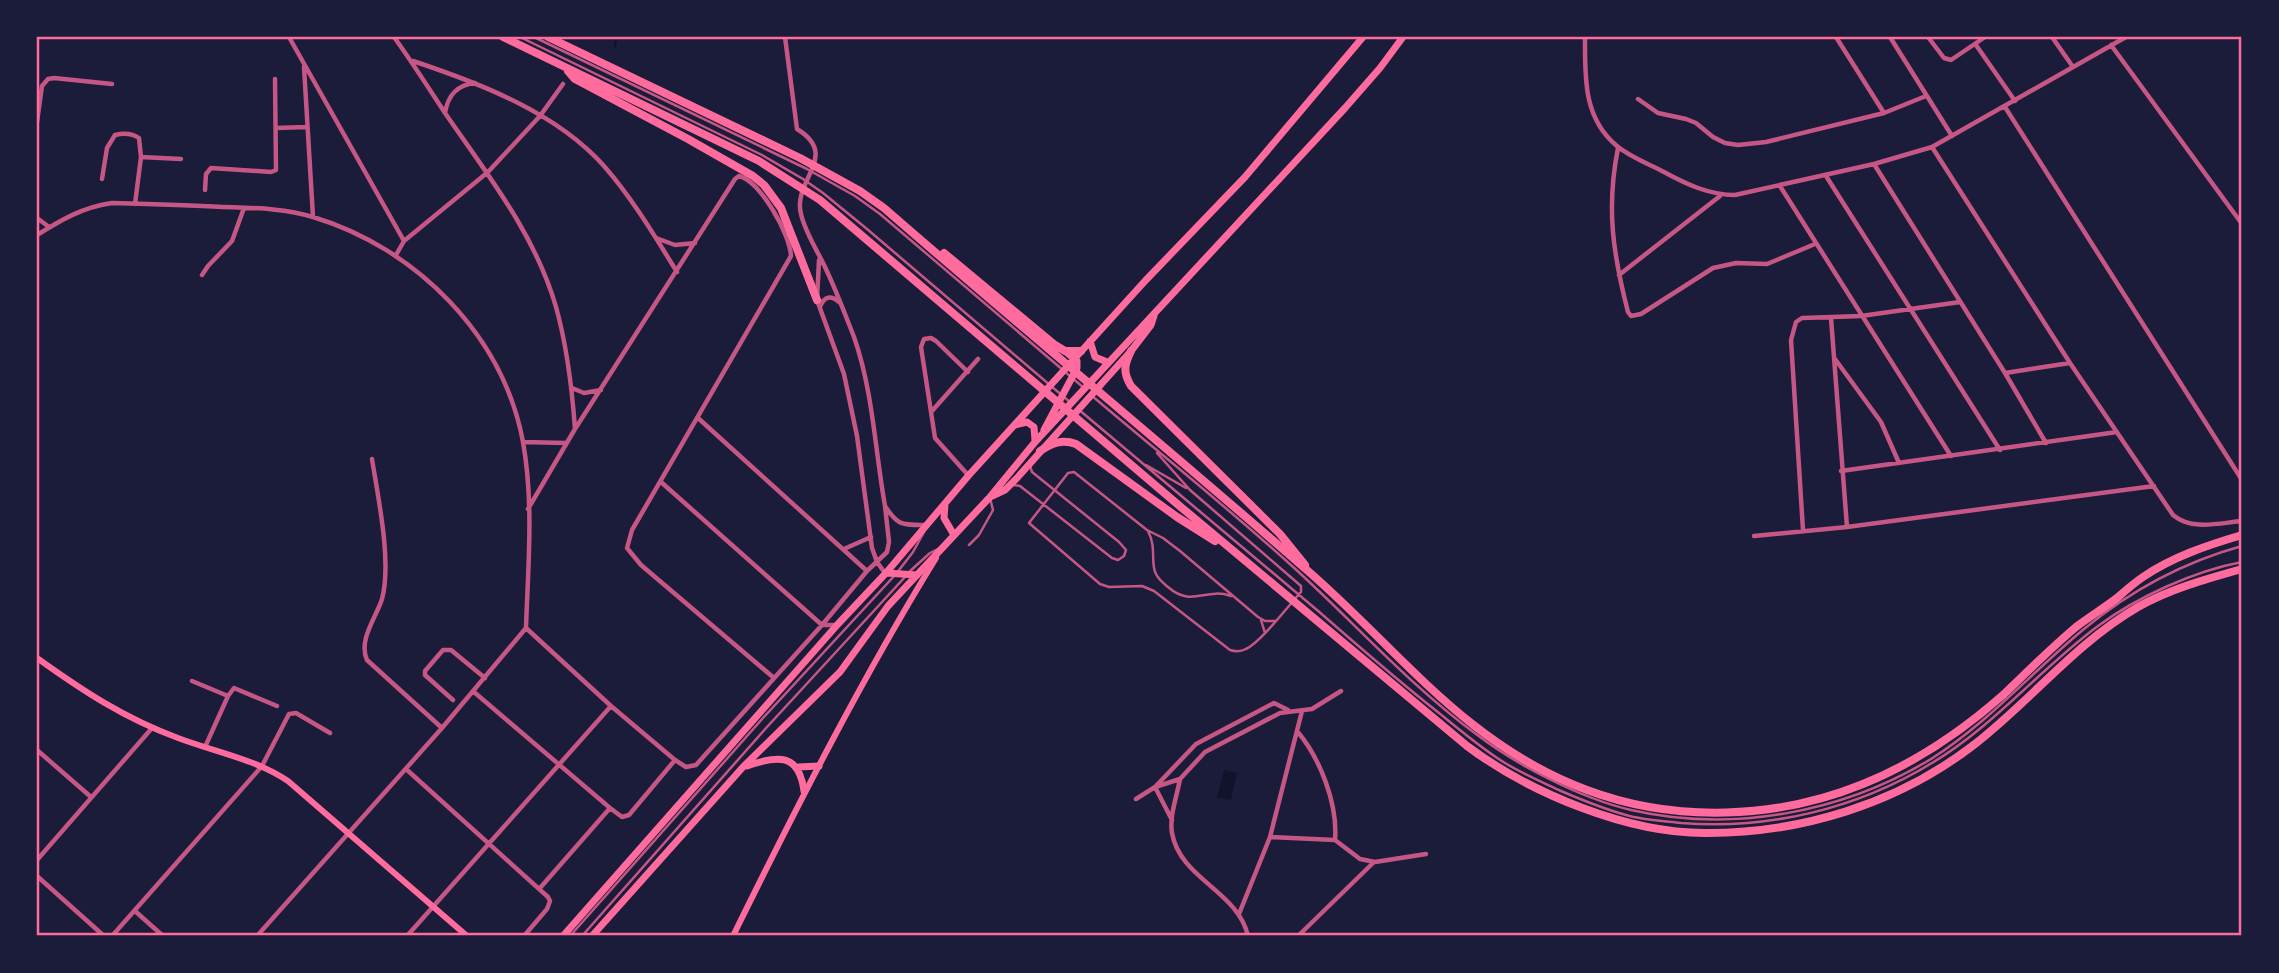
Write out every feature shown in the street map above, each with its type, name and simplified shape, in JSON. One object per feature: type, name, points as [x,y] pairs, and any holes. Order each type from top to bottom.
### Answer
[{"type":"highway","points":[[503,37],[798,180],[822,196],[1092,425],[1244,560]]},
{"type":"highway","points":[[548,37],[800,158],[884,208],[1052,357],[1310,572],[1442,701],[1477,730],[1512,754],[1588,791],[1633,803],[1717,813],[1756,812],[1840,793],[1896,770],[1933,749],[1968,724],[2078,626],[2143,576],[2217,542],[2242,535]]},
{"type":"highway","points":[[567,68],[575,79],[700,145],[764,185],[781,208],[818,304]]},
{"type":"highway","points":[[922,240],[952,259],[1055,345],[1065,351],[1081,351]]},
{"type":"highway","points":[[1131,351],[1125,377],[1131,386],[1280,534],[1310,572]]},
{"type":"highway","points":[[1040,451],[1049,444],[1062,441],[1076,444],[1177,517],[1277,581],[1396,688],[1502,771],[1533,787],[1626,822],[1706,834],[1791,825],[1839,813],[1898,791],[1970,748],[2081,647],[2137,608],[2186,586],[2242,569]]},
{"type":"main road","points":[[562,936],[886,573],[969,475],[1152,273],[1245,177],[1363,37]]},
{"type":"main road","points":[[592,936],[743,767],[840,672],[879,617],[990,497],[1107,362],[1345,108],[1403,37]]},
{"type":"main road","points":[[990,497],[1008,488],[1131,351],[1151,325],[1156,309]]},
{"type":"main road","points":[[1090,341],[1093,354],[1107,362]]},
{"type":"main road","points":[[1042,434],[1077,368],[1078,364],[1065,351]]},
{"type":"main road","points":[[1015,425],[1027,422],[1034,427],[1035,442]]},
{"type":"main road","points":[[946,501],[944,518],[954,535]]},
{"type":"main road","points":[[733,936],[804,791],[902,614],[943,548]]},
{"type":"main road","points":[[886,573],[917,575]]},
{"type":"main road","points":[[37,658],[95,699],[152,728],[261,766],[288,780],[467,936]]},
{"type":"main road","points":[[743,767],[773,758],[784,759],[798,767],[819,766]]},
{"type":"main road","points":[[798,767],[804,791]]},
{"type":"street","points":[[289,37],[404,241]]},
{"type":"street","points":[[394,37],[488,172],[528,241],[548,284],[559,319],[572,388],[575,429]]},
{"type":"street","points":[[526,628],[675,760],[686,767],[696,765],[889,547],[865,375],[854,337],[801,216],[799,202],[815,164],[815,149],[811,140],[797,129],[785,37]]},
{"type":"street","points":[[1585,37],[1587,100],[1596,121],[1618,147],[1682,181],[1721,195],[1749,193],[1826,176],[1932,147],[2126,37]]},
{"type":"street","points":[[1836,37],[1884,113]]},
{"type":"street","points":[[1890,37],[1952,136]]},
{"type":"street","points":[[1928,37],[1947,60],[1976,45],[1985,37]]},
{"type":"street","points":[[2052,37],[2073,67]]},
{"type":"street","points":[[1976,45],[2015,101]]},
{"type":"street","points":[[2111,45],[2242,224]]},
{"type":"street","points":[[411,61],[476,83],[540,116],[571,137],[602,163],[633,202],[677,272]]},
{"type":"street","points":[[304,65],[313,217]]},
{"type":"street","points":[[37,122],[42,86],[48,79],[112,84]]},
{"type":"street","points":[[205,190],[206,174],[211,168],[274,172],[277,167],[275,79]]},
{"type":"street","points":[[445,113],[447,101],[454,91],[464,84],[476,83]]},
{"type":"street","points":[[396,255],[404,241],[488,172],[540,116],[563,84]]},
{"type":"street","points":[[1638,99],[1658,113],[1696,123],[1713,137],[1738,145],[1766,142],[1884,113],[1926,96]]},
{"type":"street","points":[[2005,107],[2242,480]]},
{"type":"street","points":[[276,128],[307,127]]},
{"type":"street","points":[[102,179],[107,148],[115,135],[121,133],[139,138],[141,157],[135,204]]},
{"type":"street","points":[[1618,147],[1611,191],[1613,236],[1619,275],[1631,316],[1637,315],[1713,268],[1736,263],[1767,264],[1815,244]]},
{"type":"street","points":[[1932,147],[2070,363],[2173,515],[2194,525],[2242,521]]},
{"type":"street","points":[[141,157],[181,159]]},
{"type":"street","points":[[1874,164],[2046,443]]},
{"type":"street","points":[[1826,176],[2000,450]]},
{"type":"street","points":[[528,509],[575,429],[735,179],[743,177],[768,202],[779,221],[791,251],[790,259],[632,530],[626,548],[641,565],[774,678]]},
{"type":"street","points":[[1780,186],[1951,456]]},
{"type":"street","points":[[1619,275],[1721,195]]},
{"type":"street","points":[[37,235],[62,218],[95,205],[112,203],[279,210],[313,217],[354,233],[396,255],[428,281],[473,329],[495,362],[508,394],[523,442],[528,509],[526,628],[474,692],[257,936]]},
{"type":"street","points":[[202,275],[232,241],[244,208]]},
{"type":"street","points":[[37,218],[49,227]]},
{"type":"street","points":[[655,237],[675,244],[695,243]]},
{"type":"street","points":[[819,256],[818,304],[844,374],[857,436],[872,548],[877,562],[886,573]]},
{"type":"street","points":[[818,304],[829,297],[839,303]]},
{"type":"street","points":[[1803,530],[1791,340],[1796,322],[1802,318],[1861,316],[1960,302]]},
{"type":"street","points":[[1831,318],[1847,527]]},
{"type":"street","points":[[968,372],[936,341],[931,338],[924,339],[921,347],[935,438],[969,475]]},
{"type":"street","points":[[1835,358],[1881,422],[1899,463]]},
{"type":"street","points":[[932,412],[978,359]]},
{"type":"street","points":[[2005,373],[2070,363]]},
{"type":"street","points":[[572,388],[584,393],[601,390]]},
{"type":"street","points":[[698,418],[867,571]]},
{"type":"street","points":[[1842,471],[2117,432]]},
{"type":"street","points":[[523,442],[567,443]]},
{"type":"street","points":[[372,459],[383,529],[384,581],[382,599],[363,652],[367,660],[442,728]]},
{"type":"street","points":[[660,482],[822,625],[838,624]]},
{"type":"street","points":[[1754,536],[1847,527],[2154,486]]},
{"type":"street","points":[[885,506],[893,519],[900,524],[926,525]]},
{"type":"street","points":[[844,549],[871,537]]},
{"type":"street","points":[[453,700],[425,675],[425,671],[443,650],[451,650],[485,678]]},
{"type":"street","points":[[192,681],[229,696]]},
{"type":"street","points":[[205,747],[231,690],[237,688],[277,706]]},
{"type":"street","points":[[1155,788],[1196,744],[1274,703],[1289,710],[1302,711],[1312,709],[1341,691]]},
{"type":"street","points":[[474,692],[622,817],[629,815],[675,760]]},
{"type":"street","points":[[407,936],[611,706]]},
{"type":"street","points":[[1136,799],[1155,788],[1180,779],[1205,752],[1289,710]]},
{"type":"street","points":[[1239,914],[1270,837],[1302,711]]},
{"type":"street","points":[[112,936],[261,766],[291,712],[330,733]]},
{"type":"street","points":[[37,860],[152,728]]},
{"type":"street","points":[[1297,731],[1319,766],[1334,809],[1335,839]]},
{"type":"street","points":[[37,750],[91,797]]},
{"type":"street","points":[[406,769],[489,846],[540,888],[550,901],[547,909],[524,936]]},
{"type":"street","points":[[1180,779],[1172,820],[1172,832],[1179,854],[1239,914],[1248,936]]},
{"type":"street","points":[[1155,788],[1172,820]]},
{"type":"street","points":[[540,888],[610,808]]},
{"type":"street","points":[[1270,837],[1335,839],[1360,859],[1375,862],[1426,854]]},
{"type":"street","points":[[1297,936],[1375,862]]},
{"type":"street","points":[[37,876],[104,936]]},
{"type":"street","points":[[135,911],[163,936]]},
{"type":"lane","points":[[520,37],[727,138],[798,180]]},
{"type":"lane","points":[[534,37],[807,170],[830,178],[880,214],[1052,357]]},
{"type":"lane","points":[[1109,405],[1149,444],[1290,563],[1430,696],[1475,733],[1509,757],[1591,797],[1630,810],[1665,815],[1717,820],[1793,814],[1898,777],[1931,758],[2000,707],[2113,606],[2180,568],[2242,546]]},
{"type":"lane","points":[[1092,425],[1138,459],[1277,581]]},
{"type":"lane","points":[[1149,444],[1189,490],[1301,586],[1301,593],[1265,633],[1249,648],[1236,652],[1230,650],[1154,591],[1142,586],[1109,587],[1100,584],[1029,523],[1069,473],[1074,472],[1147,530],[1180,551],[1258,617],[1265,621],[1275,621]]},
{"type":"lane","points":[[1138,459],[1189,490]]},
{"type":"lane","points":[[1008,488],[1020,485],[1112,558],[1118,560],[1124,556],[1124,547],[1032,472],[1029,468],[1031,462]]},
{"type":"lane","points":[[969,545],[979,535],[993,510],[990,497]]},
{"type":"lane","points":[[570,936],[763,718],[896,574],[914,552],[926,525]]},
{"type":"lane","points":[[1147,530],[1154,551],[1155,572],[1161,582],[1176,594],[1191,598],[1215,593],[1234,597]]},
{"type":"lane","points":[[582,936],[907,574],[930,553],[943,548]]},
{"type":"lane","points":[[1305,605],[1471,739],[1505,763],[1536,780],[1629,816],[1717,826],[1787,819],[1837,806],[1894,785],[1934,762],[1969,737],[2101,624],[2149,595],[2183,579],[2242,562]]},
{"type":"lane","points":[[1258,617],[1263,623],[1265,633]]},
{"type":"shaded area","points":[[1224,770],[1237,773],[1231,800],[1217,797]]},
{"type":"waterway","points":[[615,46],[616,37]]}]
